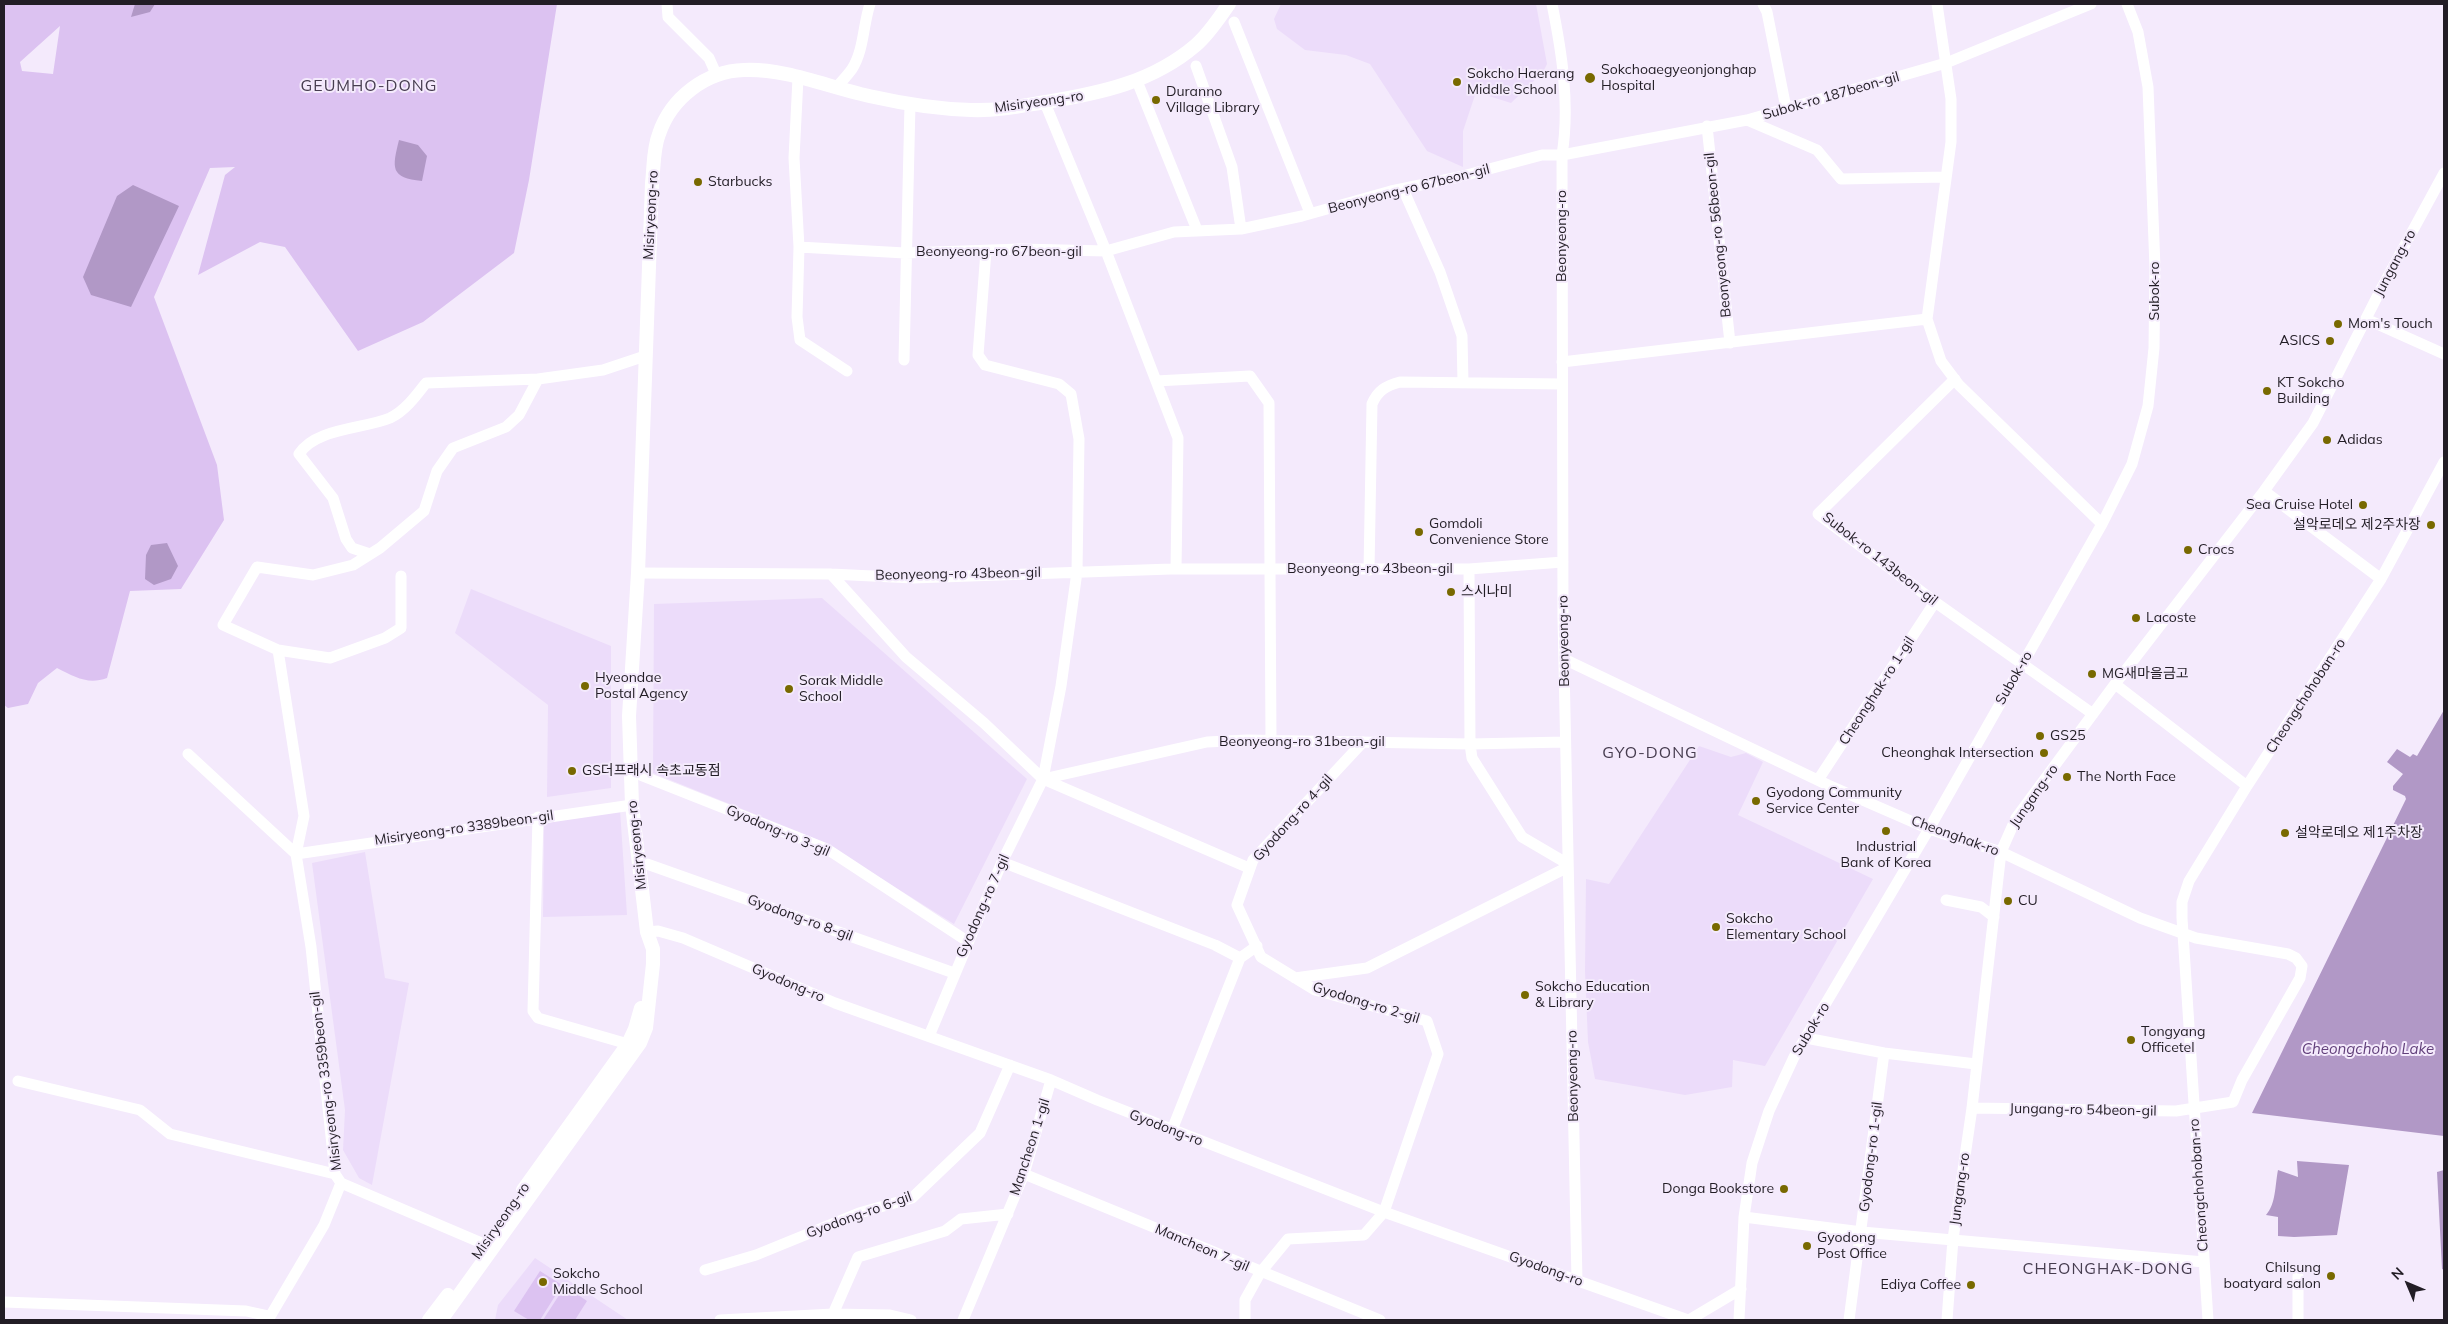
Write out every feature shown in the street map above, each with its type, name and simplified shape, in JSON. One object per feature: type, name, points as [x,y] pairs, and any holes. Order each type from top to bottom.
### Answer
[{"type":"main road","name":"Misiryeong-ro","points":[[441,1320],[488,1246],[628,1044],[635,1029],[643,1002],[647,932],[632,805],[629,716],[638,573],[652,183],[658,135],[667,115],[680,98],[699,84],[717,76],[744,70],[768,71],[910,104],[971,110],[1009,109],[1096,94],[1137,81],[1174,62],[1198,44],[1229,4]]},
{"type":"main road","name":"Misiryeong-ro","points":[[429,1320],[488,1246],[640,1043],[646,1028],[653,964],[653,948],[647,932]]},
{"type":"street","points":[[667,4],[668,17],[709,58],[717,76]]},
{"type":"street","points":[[836,88],[852,69],[862,40],[864,23],[870,4]]},
{"type":"street","name":"Beonyeong-ro","points":[[1552,4],[1561,54],[1566,130],[1562,155],[1562,562],[1577,1280]]},
{"type":"street","points":[[1763,4],[1767,12],[1786,108]]},
{"type":"street","points":[[1937,4],[1951,99],[1952,142],[1945,177],[1927,319],[1941,361],[1955,379],[2102,524]]},
{"type":"street","name":"Subok-ro 187beon-gil","points":[[1562,155],[1707,126],[1747,120],[1946,63],[2091,4]]},
{"type":"street","name":"Subok-ro","points":[[1739,1320],[1744,1217],[1752,1163],[1769,1111],[1794,1058],[1929,829],[2102,524],[2132,464],[2148,406],[2154,348],[2155,268],[2148,87],[2138,32],[2127,4]]},
{"type":"street","points":[[1234,22],[1310,213]]},
{"type":"street","points":[[1196,66],[1232,167],[1240,229]]},
{"type":"street","points":[[798,78],[794,158],[799,247],[797,317],[800,340],[847,371]]},
{"type":"street","points":[[1137,81],[1197,230]]},
{"type":"street","points":[[1045,103],[1106,251],[1178,438],[1176,569]]},
{"type":"street","points":[[904,360],[905,253],[910,104]]},
{"type":"street","points":[[1747,120],[1817,150],[1841,179],[1945,177]]},
{"type":"street","name":"Beonyeong-ro 56beon-gil","points":[[1707,126],[1730,343]]},
{"type":"street","name":"Beonyeong-ro 67beon-gil","points":[[799,247],[905,253],[1106,251],[1174,232],[1240,229],[1403,189],[1459,178],[1542,155],[1562,155]]},
{"type":"street","name":"Jungang-ro","points":[[1947,1320],[1953,1239],[1972,1108],[2001,852],[2016,818],[2115,684],[2264,491],[2313,423],[2366,319],[2444,174]]},
{"type":"street","points":[[1403,189],[1440,272],[1462,336],[1463,383]]},
{"type":"street","name":"Gyodong-ro 7-gil","points":[[929,1036],[967,941],[1002,862],[1043,780],[1061,686],[1077,572],[1079,439],[1072,394],[1059,384],[985,365],[978,355],[986,251]]},
{"type":"street","points":[[1562,362],[1927,319]]},
{"type":"street","points":[[2366,319],[2444,354]]},
{"type":"street","points":[[370,554],[352,548],[346,539],[333,498],[299,454],[303,447],[320,437],[391,417],[411,402],[426,383],[538,379],[603,370],[645,356]]},
{"type":"street","points":[[1156,381],[1250,376],[1270,403],[1271,740]]},
{"type":"street","points":[[401,576],[401,628],[385,638],[330,658],[278,650],[223,624],[257,567],[313,575],[353,565],[370,554],[424,511],[437,471],[453,448],[506,427],[519,415],[538,379]]},
{"type":"street","name":"Subok-ro 143beon-gil","points":[[1955,379],[1818,514],[1935,602],[2093,714]]},
{"type":"street","points":[[1369,570],[1372,404],[1376,394],[1386,386],[1400,382],[1562,384]]},
{"type":"street","name":"Cheongchohoban-ro","points":[[2208,1320],[2182,902],[2189,881],[2247,786],[2381,579],[2444,462]]},
{"type":"street","points":[[2264,491],[2381,579]]},
{"type":"street","name":"Beonyeong-ro 43beon-gil","points":[[638,573],[830,574],[913,578],[1176,569],[1470,569],[1562,562]]},
{"type":"street","points":[[1470,569],[1470,744],[1472,758],[1522,837],[1568,866]]},
{"type":"street","points":[[830,574],[906,656],[984,723],[1043,780],[1249,868]]},
{"type":"street","name":"Cheonghak-ro 1-gil","points":[[1818,780],[1935,602]]},
{"type":"street","points":[[278,650],[304,816],[296,854]]},
{"type":"street","name":"Cheonghak-ro","points":[[1564,659],[1818,780],[1929,829],[2001,852],[2140,918],[2184,933]]},
{"type":"street","points":[[2115,684],[2247,786]]},
{"type":"street","name":"Beonyeong-ro 31beon-gil","points":[[1043,780],[1207,742],[1271,740],[1470,744],[1565,742]]},
{"type":"street","name":"Gyodong-ro 4-gil","points":[[1261,957],[1237,905],[1249,868],[1253,860],[1363,742]]},
{"type":"street","points":[[188,754],[296,854]]},
{"type":"street","name":"Gyodong-ro 3-gil","points":[[630,771],[827,849],[967,941]]},
{"type":"street","name":"Misiryeong-ro 3389beon-gil","points":[[296,854],[538,817],[632,805]]},
{"type":"street","points":[[538,817],[533,1010],[538,1018],[628,1044]]},
{"type":"street","name":"Misiryeong-ro 3359beon-gil","points":[[296,854],[311,947],[338,1178],[488,1246]]},
{"type":"street","points":[[1002,862],[1215,946],[1240,958]]},
{"type":"street","name":"Gyodong-ro 8-gil","points":[[647,864],[954,973]]},
{"type":"street","points":[[1295,978],[1368,968],[1568,866]]},
{"type":"street","points":[[1946,900],[1981,907],[1994,917]]},
{"type":"street","name":"Gyodong-ro","points":[[647,932],[658,932],[682,938],[835,1003],[1051,1080],[1172,1130],[1384,1212],[1689,1320]]},
{"type":"street","name":"Cheongchohoban-ro","points":[[2184,933],[2196,938],[2288,954],[2296,958],[2302,966],[2300,978],[2242,1080],[2233,1102],[2194,1109]]},
{"type":"street","points":[[1172,1130],[1240,958],[1257,946]]},
{"type":"street","name":"Gyodong-ro 2-gil","points":[[1261,957],[1315,990],[1427,1021],[1438,1054],[1384,1212]]},
{"type":"street","points":[[1806,1038],[1884,1053],[1976,1064]]},
{"type":"street","name":"Gyodong-ro 1-gil","points":[[1849,1320],[1884,1053]]},
{"type":"street","name":"Gyodong-ro 6-gil","points":[[705,1270],[756,1255],[859,1213],[912,1198],[980,1133],[1010,1065]]},
{"type":"street","points":[[4,1302],[246,1311],[268,1318],[324,1225],[338,1178],[170,1134],[140,1110],[18,1080]]},
{"type":"street","name":"Mancheon 1-gil","points":[[963,1320],[1024,1174],[1051,1080]]},
{"type":"street","name":"Jungang-ro 54beon-gil","points":[[1972,1108],[2176,1111],[2194,1109]]},
{"type":"street","name":"Mancheon 7-gil","points":[[1024,1174],[1260,1273],[1380,1320]]},
{"type":"street","points":[[1245,1320],[1245,1300],[1260,1273],[1288,1239],[1364,1235],[1384,1212]]},
{"type":"street","name":"Mancheon 1-gil","points":[[833,1314],[858,1257],[944,1231],[961,1219],[1008,1214]]},
{"type":"street","points":[[1744,1217],[1862,1232],[2204,1262]]},
{"type":"street","points":[[2298,1276],[2298,1320]]},
{"type":"street","points":[[1689,1320],[1741,1289]]},
{"type":"street","points":[[720,1320],[833,1314],[890,1315],[911,1320]]},
{"type":"shaded area","points":[[4,4],[557,4],[529,180],[514,253],[423,322],[358,351],[285,247],[260,242],[198,275],[225,175],[235,167],[210,168],[154,297],[217,465],[224,520],[181,589],[130,591],[107,678],[94,681],[88,680],[76,677],[57,668],[38,683],[28,704],[8,708],[4,705]],"holes":[[[60,26],[53,74],[22,71],[20,62]]]},
{"type":"shaded area","name":"Sokcho Haerang Middle School","points":[[1281,4],[1536,4],[1547,64],[1543,72],[1511,103],[1476,92],[1463,131],[1463,167],[1427,151],[1370,64],[1346,55],[1305,50],[1277,29],[1274,19]]},
{"type":"shaded area","points":[[471,589],[611,646],[611,788],[547,797],[548,705],[455,633]]},
{"type":"shaded area","name":"Sorak Middle School","points":[[822,598],[1027,779],[954,924],[821,841],[653,773],[654,604]]},
{"type":"shaded area","name":"Sokcho Elementary School","points":[[1699,746],[1731,757],[1746,753],[1763,762],[1738,815],[1873,879],[1765,1066],[1733,1060],[1732,1087],[1685,1095],[1595,1079],[1588,1042],[1585,971],[1586,879],[1609,884]]},
{"type":"shaded area","points":[[620,810],[627,915],[543,917],[544,821]]},
{"type":"shaded area","points":[[365,852],[385,978],[409,983],[372,1185],[359,1178],[343,1150],[345,1110],[312,863]]},
{"type":"shaded area","name":"Sokcho Middle School","points":[[535,1258],[628,1320],[495,1320],[498,1305]]},
{"type":"shaded area","points":[[540,1271],[562,1285],[540,1320],[529,1320],[514,1311]]},
{"type":"shaded area","points":[[565,1286],[587,1301],[575,1320],[543,1320]]},
{"type":"water","points":[[135,4],[155,4],[150,12],[131,17]]},
{"type":"water","points":[[399,140],[418,145],[427,156],[422,181],[404,177],[396,170],[395,158]]},
{"type":"water","points":[[133,185],[179,206],[131,307],[91,295],[83,277],[117,196]]},
{"type":"water","points":[[167,543],[178,566],[171,579],[154,585],[145,579],[146,555],[151,545]]},
{"type":"water","name":"Cheongchoho Lake","points":[[2444,710],[2444,1136],[2252,1113],[2406,799],[2405,796],[2393,790],[2393,786],[2403,774],[2387,762],[2397,749],[2410,757],[2413,754],[2417,756]]},
{"type":"water","points":[[2297,1161],[2349,1165],[2337,1235],[2278,1236],[2278,1217],[2266,1215],[2272,1205],[2278,1170],[2298,1177]]},
{"type":"water","points":[[2444,1170],[2444,1270],[2442,1269],[2437,1172]]},
{"type":"place","name":"Sokchoaegyeonjonghap Hospital","points":[[1590,78]]},
{"type":"place","name":"Sokcho Haerang Middle School","points":[[1457,82]]},
{"type":"place","name":"Duranno Village Library","points":[[1156,100]]},
{"type":"place","name":"Starbucks","points":[[698,182]]},
{"type":"place","name":"Mom's Touch","points":[[2338,324]]},
{"type":"place","name":"ASICS","points":[[2330,341]]},
{"type":"place","name":"KT Sokcho Building","points":[[2267,391]]},
{"type":"place","name":"Adidas","points":[[2327,440]]},
{"type":"place","name":"Sea Cruise Hotel","points":[[2363,505]]},
{"type":"place","name":"설악로데오 제2주차장","points":[[2431,525]]},
{"type":"place","name":"Gomdoli Convenience Store","points":[[1419,532]]},
{"type":"place","name":"Crocs","points":[[2188,550]]},
{"type":"place","name":"스시나미","points":[[1451,592]]},
{"type":"place","name":"Lacoste","points":[[2136,618]]},
{"type":"place","name":"MG새마을금고","points":[[2092,674]]},
{"type":"place","name":"Hyeondae Postal Agency","points":[[585,686]]},
{"type":"place","name":"Sorak Middle School","points":[[789,689]]},
{"type":"place","name":"GS25","points":[[2040,736]]},
{"type":"place","name":"Cheonghak Intersection","points":[[2044,753]]},
{"type":"place","name":"GS더프래시 속초교동점","points":[[572,771]]},
{"type":"place","name":"The North Face","points":[[2067,777]]},
{"type":"place","name":"Gyodong Community Service Center","points":[[1756,801]]},
{"type":"place","name":"Industrial Bank of Korea","points":[[1886,831]]},
{"type":"place","name":"설악로데오 제1주차장","points":[[2285,833]]},
{"type":"place","name":"CU","points":[[2008,901]]},
{"type":"place","name":"Sokcho Elementary School","points":[[1716,927]]},
{"type":"place","name":"Sokcho Education & Library","points":[[1525,995]]},
{"type":"place","name":"Tongyang Officetel","points":[[2131,1040]]},
{"type":"place","name":"Donga Bookstore","points":[[1784,1189]]},
{"type":"place","name":"Gyodong Post Office","points":[[1807,1246]]},
{"type":"place","name":"Chilsung boatyard salon","points":[[2331,1276]]},
{"type":"place","name":"Sokcho Middle School","points":[[543,1282]]},
{"type":"place","name":"Ediya Coffee","points":[[1971,1285]]},
{"type":"district","name":"GEUMHO-DONG","points":[[369,86]]},
{"type":"district","name":"GYO-DONG","points":[[1650,753]]},
{"type":"district","name":"CHEONGHAK-DONG","points":[[2108,1269]]}]
